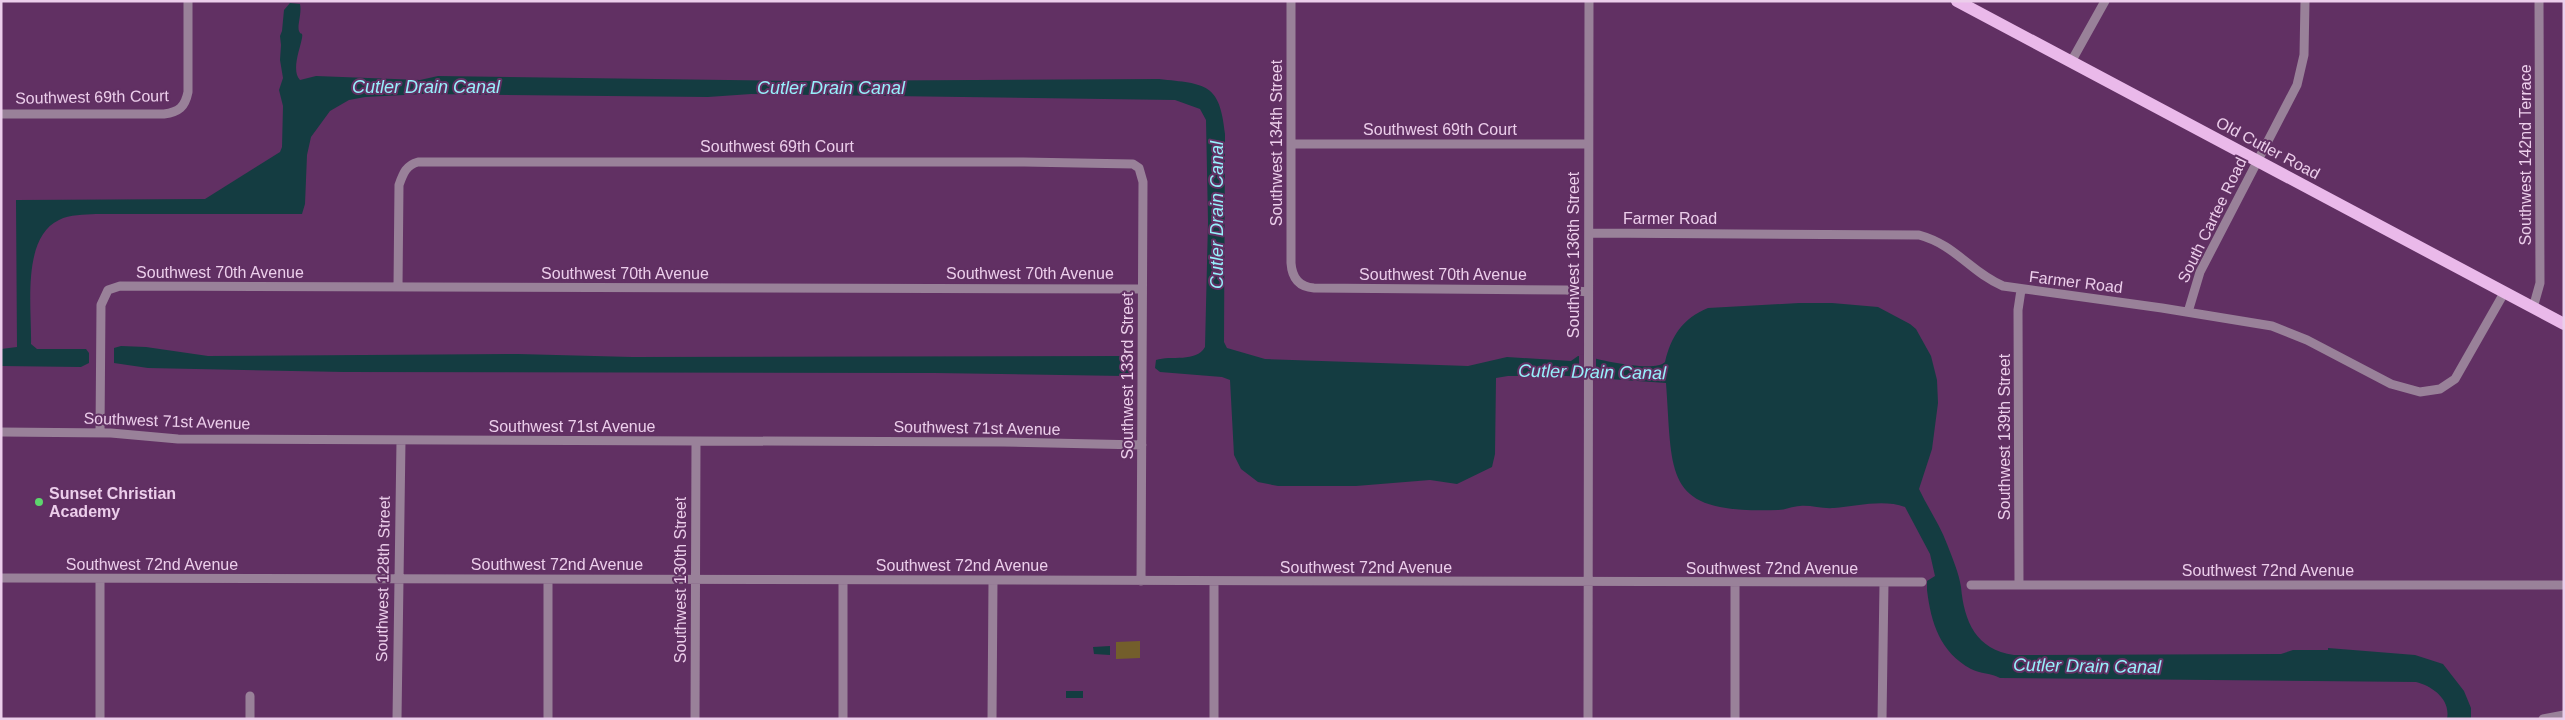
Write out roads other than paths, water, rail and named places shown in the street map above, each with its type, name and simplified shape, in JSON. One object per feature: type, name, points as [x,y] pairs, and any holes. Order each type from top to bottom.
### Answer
[{"type":"main road","name":"Old Cutler Road","points":[[1957,1],[2564,324]]},
{"type":"street","name":"Southwest 69th Court","points":[[1,114],[164,114],[182,108],[188,92],[188,1]]},
{"type":"street","name":"Southwest 134th Street","points":[[1291,1],[1291,263],[1293,275],[1299,283]]},
{"type":"street","name":"Southwest 136th Street","points":[[1588,719],[1589,1]]},
{"type":"street","points":[[2072,62],[2105,1]]},
{"type":"street","name":"South Cartee Road","points":[[2188,312],[2200,272],[2292,95],[2300,74],[2304,55],[2305,1]]},
{"type":"street","name":"Southwest 142nd Terrace","points":[[2533,308],[2540,283],[2539,1]]},
{"type":"street","name":"Southwest 69th Court","points":[[1291,144],[1588,144]]},
{"type":"street","name":"Southwest 69th Court","points":[[398,287],[398,194],[401,178],[409,165],[424,161],[1122,162],[1136,166],[1141,172]]},
{"type":"street","name":"Southwest 133rd Street","points":[[1141,172],[1143,182],[1141,581]]},
{"type":"street","name":"Farmer Road","points":[[1589,233],[1911,234],[1945,244],[1988,279],[2020,290],[2256,322],[2284,330],[2399,387],[2413,392],[2430,392],[2445,387],[2460,373],[2504,293]]},
{"type":"street","name":"Southwest 70th Avenue","points":[[1299,283],[1314,288],[1588,292]]},
{"type":"street","name":"Southwest 70th Avenue","points":[[100,432],[101,305],[108,290],[120,286],[1142,289]]},
{"type":"street","name":"Southwest 139th Street","points":[[2019,585],[2018,310],[2020,290]]},
{"type":"street","name":"Southwest 71st Avenue","points":[[1,432],[100,432],[178,439],[1003,442],[1142,445]]},
{"type":"street","name":"Southwest 128th Street","points":[[397,719],[397,579],[401,441]]},
{"type":"street","name":"Southwest 130th Street","points":[[695,719],[696,441]]},
{"type":"street","name":"Southwest 72nd Avenue","points":[[1,578],[1922,582]]},
{"type":"street","points":[[100,579],[100,719]]},
{"type":"street","points":[[548,580],[548,719]]},
{"type":"street","points":[[843,580],[843,719]]},
{"type":"street","points":[[992,719],[993,580]]},
{"type":"street","points":[[1214,581],[1214,719]]},
{"type":"street","points":[[1735,582],[1735,719]]},
{"type":"street","points":[[1882,719],[1884,583]]},
{"type":"street","name":"Southwest 72nd Avenue","points":[[1971,585],[2564,585]]},
{"type":"street","points":[[250,696],[250,719]]},
{"type":"street","points":[[2544,719],[2564,716]]},
{"type":"water","name":"Cutler Drain Canal","points":[[290,3],[300,4],[299,29],[302,36],[296,71],[300,80],[316,76],[420,80],[438,76],[797,81],[1159,79],[1199,85],[1208,89],[1219,105],[1225,134],[1224,342],[1227,348],[1265,359],[1468,366],[1507,357],[1571,361],[1578,356],[1585,356],[1627,365],[1650,366],[1665,362],[1671,344],[1679,329],[1692,317],[1708,308],[1799,303],[1832,303],[1878,307],[1916,329],[1931,356],[1937,380],[1938,403],[1932,449],[1919,489],[1941,530],[1953,560],[1959,576],[1965,611],[1969,622],[1974,632],[1990,647],[2014,655],[2281,654],[2293,650],[2328,650],[2328,648],[2415,655],[2443,664],[2464,691],[2471,708],[2471,719],[2447,719],[2446,705],[2439,694],[2416,682],[2000,678],[1975,671],[1960,662],[1939,636],[1931,614],[1927,590],[1927,581],[1935,576],[1930,554],[1905,507],[1879,503],[1834,508],[1797,506],[1778,510],[1740,510],[1713,505],[1694,497],[1682,484],[1674,466],[1670,444],[1666,383],[1567,376],[1508,376],[1496,378],[1495,454],[1492,467],[1457,484],[1430,480],[1356,486],[1278,486],[1258,482],[1241,469],[1234,455],[1230,380],[1222,377],[1160,372],[1155,368],[1156,360],[1189,357],[1201,352],[1205,347],[1208,222],[1206,120],[1200,109],[1175,100],[751,94],[708,97],[423,94],[365,97],[349,100],[330,111],[311,137],[307,155],[305,204],[302,214],[96,214],[63,218],[47,229],[39,242],[31,276],[31,344],[37,349],[86,349],[89,353],[89,363],[81,367],[1,366],[1,349],[17,347],[16,200],[205,199],[280,152],[282,147],[283,106],[279,90],[283,78],[280,60],[280,36],[284,10]]},
{"type":"water","points":[[121,346],[146,347],[208,356],[518,354],[632,357],[1124,356],[1131,359],[1132,371],[1123,376],[935,373],[344,372],[148,368],[114,363],[114,348]]},
{"type":"water","points":[[1110,646],[1110,655],[1094,654],[1093,647]]},
{"type":"water","points":[[1066,691],[1083,691],[1083,698],[1066,698]]},
{"type":"place","name":"Sunset Christian Academy","points":[[39,502]]}]
